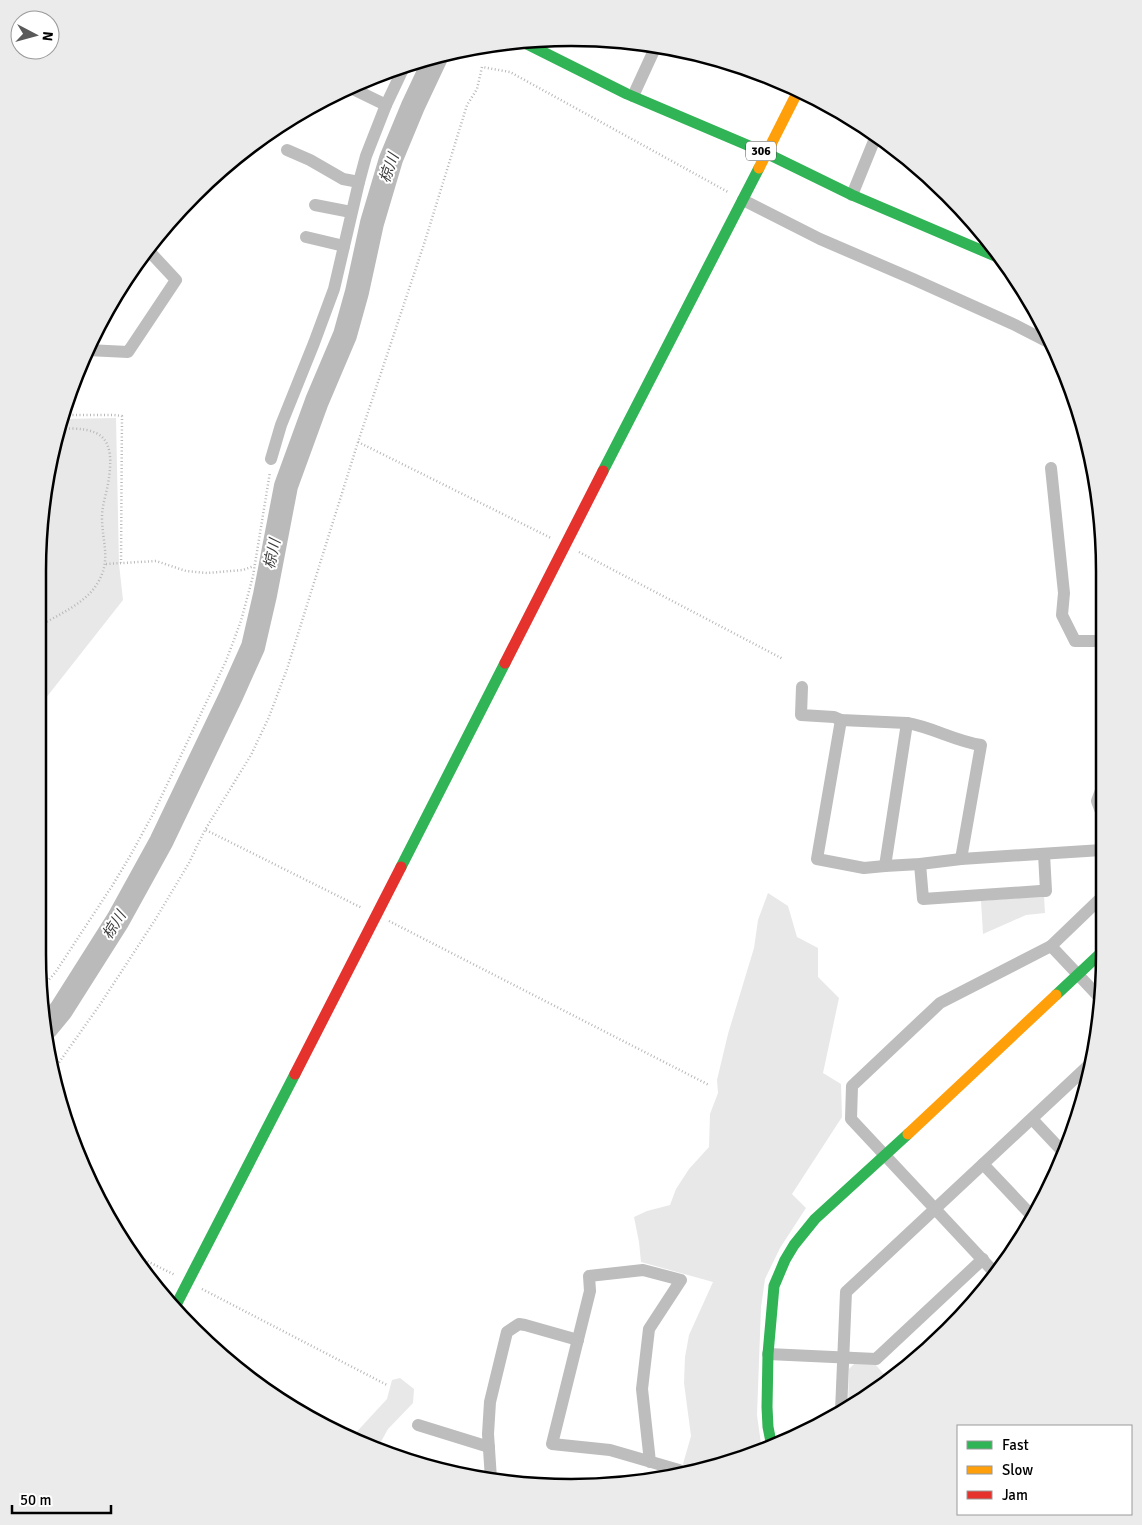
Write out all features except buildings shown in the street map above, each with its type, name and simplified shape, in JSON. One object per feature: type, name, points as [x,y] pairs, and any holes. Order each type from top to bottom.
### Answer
[{"type":"main road","name":"306","points":[[534,47],[634,96],[766,153],[852,195],[988,253]]},
{"type":"main road","points":[[178,1302],[795,96]]},
{"type":"main road","points":[[771,1440],[767,1407],[768,1354],[774,1286],[785,1260],[804,1231],[1096,958]]},
{"type":"street","points":[[634,96],[653,53]]},
{"type":"street","points":[[272,459],[281,424],[329,304],[366,156],[400,75]]},
{"type":"street","points":[[358,91],[386,105]]},
{"type":"street","points":[[852,195],[873,143]]},
{"type":"street","points":[[287,150],[310,160],[343,179],[359,182]]},
{"type":"street","points":[[743,200],[820,239],[913,279],[1042,339]]},
{"type":"street","points":[[315,204],[352,212]]},
{"type":"street","points":[[306,237],[344,246]]},
{"type":"street","points":[[95,350],[128,352],[176,280],[153,255]]},
{"type":"street","points":[[1051,468],[1064,592],[1062,615],[1074,641],[1096,641]]},
{"type":"street","points":[[802,687],[801,715],[834,717],[841,720],[907,723],[918,725],[967,743],[981,745],[960,859]]},
{"type":"street","points":[[841,720],[817,859],[864,868],[960,859],[1096,850]]},
{"type":"street","points":[[885,866],[907,723]]},
{"type":"street","points":[[920,864],[923,899],[1046,891],[1044,854]]},
{"type":"street","points":[[991,1268],[934,1210],[851,1119],[852,1086],[940,1003],[1051,946],[1096,903]]},
{"type":"street","points":[[1051,946],[1095,992]]},
{"type":"street","points":[[841,1403],[846,1292],[983,1164],[1081,1076]]},
{"type":"street","points":[[1032,1120],[1059,1148]]},
{"type":"street","points":[[983,1164],[1028,1211]]},
{"type":"street","points":[[768,1354],[876,1359],[983,1259]]},
{"type":"street","points":[[650,1462],[642,1390],[649,1329],[681,1280],[642,1270],[589,1276],[590,1291],[552,1444],[610,1450],[650,1462],[675,1469]]},
{"type":"street","points":[[491,1472],[488,1434],[490,1402],[507,1332],[519,1324],[578,1340]]},
{"type":"street","points":[[418,1425],[489,1447]]},
{"type":"path","points":[[58,1064],[102,1003],[189,864],[205,830],[251,755],[280,690],[467,105],[477,89],[482,67],[510,72],[743,200]]},
{"type":"path","points":[[70,415],[122,416],[121,563]]},
{"type":"path","points":[[46,623],[72,608],[94,589],[106,564],[102,518],[110,462],[108,447],[101,436],[90,429],[66,428]]},
{"type":"path","points":[[358,442],[566,545],[783,659]]},
{"type":"path","points":[[47,982],[55,973],[112,886],[153,814],[233,644],[253,576],[272,459]]},
{"type":"path","points":[[106,564],[156,561],[186,571],[207,573],[243,570],[254,566]]},
{"type":"path","points":[[205,830],[709,1085]]},
{"type":"path","points":[[146,1260],[387,1385]]},
{"type":"shaded area","points":[[116,418],[119,564],[123,600],[46,698],[47,537],[56,469],[69,419]]},
{"type":"shaded area","points":[[768,893],[788,906],[797,937],[818,948],[818,977],[839,998],[823,1073],[841,1084],[842,1117],[792,1194],[806,1208],[780,1248],[765,1279],[761,1307],[757,1415],[761,1443],[685,1466],[683,1464],[691,1436],[684,1383],[685,1357],[689,1335],[713,1282],[641,1262],[634,1217],[647,1211],[670,1205],[676,1189],[689,1169],[709,1147],[710,1114],[718,1093],[717,1080],[728,1034],[754,948],[758,920]]},
{"type":"shaded area","points":[[1044,896],[1045,913],[1026,915],[983,934],[981,901]]},
{"type":"shaded area","points":[[856,1362],[874,1363],[884,1374],[848,1399],[849,1369]]},
{"type":"shaded area","points":[[400,1378],[414,1389],[413,1403],[388,1429],[380,1443],[356,1433],[387,1399],[392,1380]]},
{"type":"waterway","name":"椋川","points":[[51,1022],[61,1010],[118,920],[161,842],[253,647],[286,486],[317,401],[345,335],[357,292],[372,223],[391,159],[432,65]]},
{"type":"traffic: fast","points":[[534,47],[627,94],[766,153],[852,195],[988,253]]},
{"type":"traffic: fast","points":[[603,471],[759,168]]},
{"type":"traffic: fast","points":[[401,867],[505,663]]},
{"type":"traffic: fast","points":[[1056,995],[1096,958]]},
{"type":"traffic: fast","points":[[178,1302],[295,1074]]},
{"type":"traffic: fast","points":[[771,1440],[767,1407],[768,1354],[774,1286],[785,1260],[794,1245],[815,1219],[908,1134]]},
{"type":"traffic: slow","points":[[759,168],[795,96]]},
{"type":"traffic: slow","points":[[908,1134],[1056,995]]},
{"type":"traffic: jam","points":[[505,663],[603,471]]},
{"type":"traffic: jam","points":[[295,1074],[401,867]]}]
